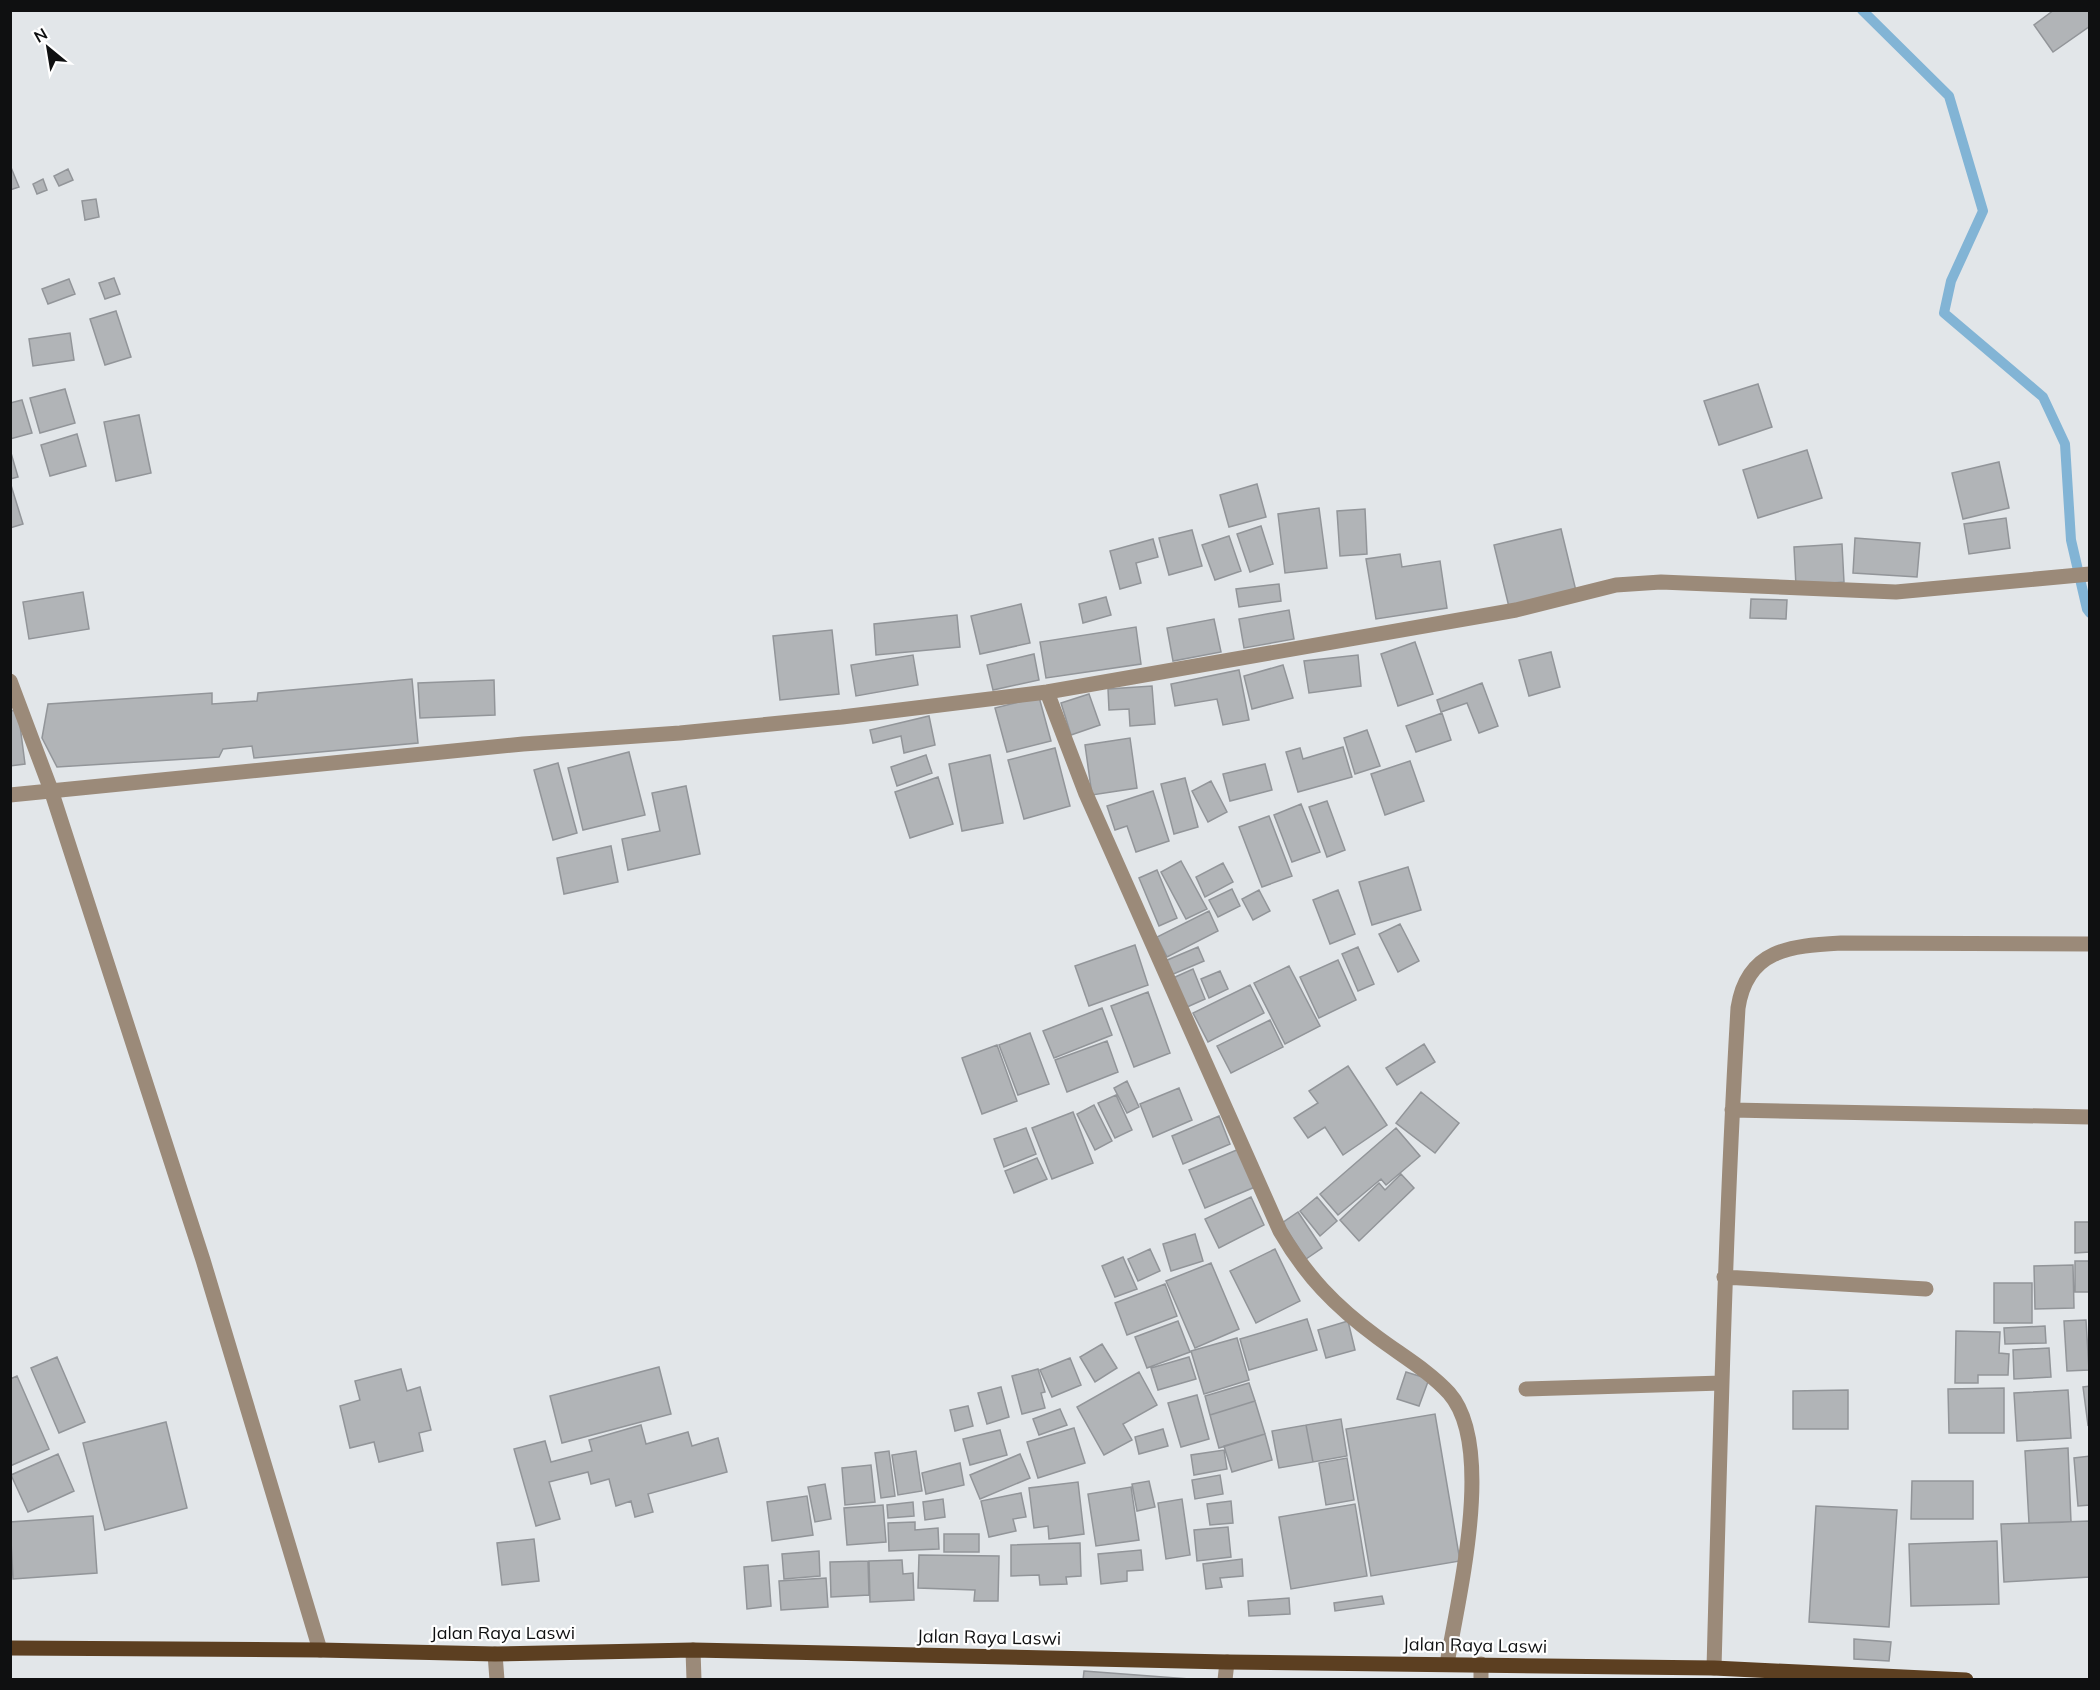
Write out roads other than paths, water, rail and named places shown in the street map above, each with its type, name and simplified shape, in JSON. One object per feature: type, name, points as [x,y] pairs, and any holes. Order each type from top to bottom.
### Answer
[{"type":"main road","name":"Jalan Raya Laswi","points":[[10,1648],[320,1650],[495,1654],[693,1650],[1227,1662],[1447,1664],[1481,1672],[1714,1668],[1966,1680]]},
{"type":"street","points":[[10,795],[523,744],[680,733],[842,717],[1047,692],[1516,610],[1616,585],[1661,582],[1896,592],[2090,574]]},
{"type":"street","points":[[10,681],[51,790],[203,1260],[320,1650]]},
{"type":"street","points":[[1047,692],[1113,858],[1288,1245],[1306,1272],[1332,1300],[1376,1337],[1440,1384],[1452,1396],[1463,1416],[1470,1441],[1472,1488],[1464,1564],[1447,1664]]},
{"type":"street","points":[[1714,1668],[1724,1277],[1732,1110],[1740,997],[1752,970],[1771,956],[1798,946],[1841,943],[2090,944]]},
{"type":"street","points":[[1732,1110],[2090,1117]]},
{"type":"street","points":[[1724,1277],[1926,1289]]},
{"type":"street","points":[[1526,1389],[1722,1383]]},
{"type":"street","points":[[693,1650],[694,1680]]},
{"type":"street","points":[[495,1654],[497,1680]]},
{"type":"street","points":[[1226,1680],[1227,1662]]},
{"type":"waterway","points":[[1862,10],[1949,96],[1983,211],[1951,281],[1944,313],[2043,397],[2065,444],[2071,540],[2087,609],[2090,613]]}]
